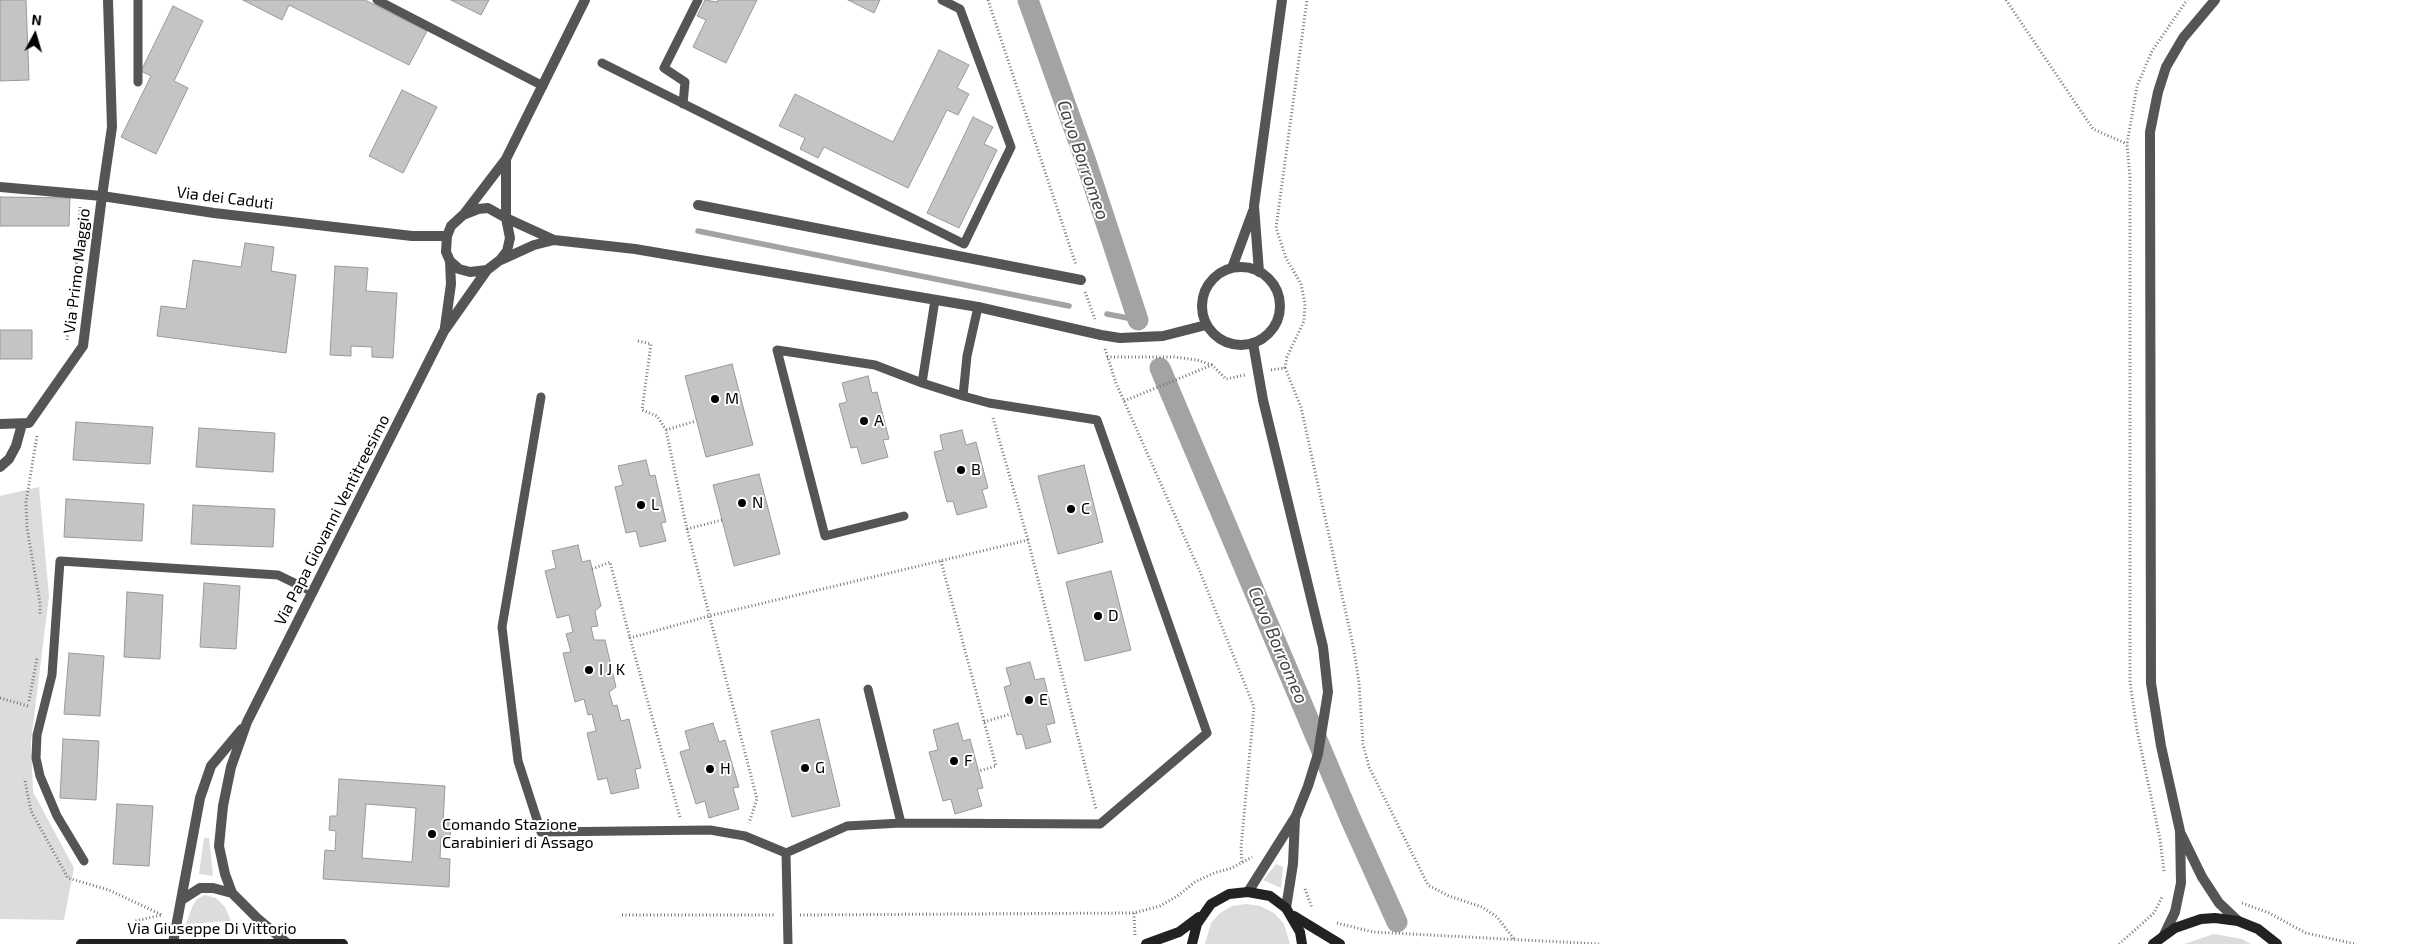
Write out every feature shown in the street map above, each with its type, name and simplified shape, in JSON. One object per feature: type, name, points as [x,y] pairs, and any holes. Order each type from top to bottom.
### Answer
[{"type":"main road","points":[[1146,944],[1180,932],[1220,899],[1229,894],[1248,892],[1270,896],[1290,912],[1340,944]]},
{"type":"main road","points":[[1290,912],[1300,932],[1302,944]]},
{"type":"main road","points":[[1192,944],[1193,933],[1201,915]]},
{"type":"main road","points":[[2153,944],[2175,928],[2201,919],[2215,918],[2238,921],[2258,929],[2277,944]]},
{"type":"main road","name":"Via Giuseppe Di Vittorio","points":[[81,944],[343,944]]},
{"type":"street","name":"Via Primo Maggio","points":[[22,424],[29,423],[83,346],[112,126],[108,0]]},
{"type":"street","points":[[554,240],[534,245],[500,260],[487,270],[470,272],[459,269],[450,261],[446,252],[447,236],[451,226],[463,214],[506,159],[585,0]]},
{"type":"street","points":[[1232,268],[1254,206],[1282,0]]},
{"type":"street","points":[[2164,935],[2175,912],[2181,883],[2180,831],[2161,746],[2151,683],[2150,132],[2156,98],[2166,67],[2183,38],[2215,0]]},
{"type":"street","points":[[500,260],[507,251],[510,238],[506,218],[506,159]]},
{"type":"street","name":"Via dei Caduti","points":[[0,187],[102,196],[214,213],[412,236],[447,236]]},
{"type":"street","points":[[698,205],[1081,280]]},
{"type":"street","points":[[1254,206],[1259,272]]},
{"type":"street","points":[[463,214],[488,208],[554,240],[635,249],[978,307],[1120,338],[1163,336],[1206,325]]},
{"type":"street","name":"Via Papa Giovanni Ventitreesimo","points":[[444,331],[451,284],[450,261]]},
{"type":"street","points":[[1241,267],[1259,272],[1273,285],[1280,303],[1278,316],[1273,328],[1264,337],[1253,343],[1240,345],[1226,342],[1215,335],[1206,325],[1202,314],[1205,290],[1216,276],[1232,268],[1241,267]]},
{"type":"street","name":"Via Papa Giovanni Ventitreesimo","points":[[232,894],[219,846],[223,806],[231,767],[247,722],[444,331],[487,270]]},
{"type":"street","points":[[1248,892],[1296,816],[1318,754],[1328,705],[1323,647],[1258,372],[1253,343]]},
{"type":"street","points":[[0,424],[22,424],[16,446],[9,459],[0,467]]},
{"type":"street","name":"Via Papa Giovanni Ventitreesimo","points":[[173,943],[183,898],[200,798],[211,766],[247,722]]},
{"type":"street","points":[[1290,912],[1296,816]]},
{"type":"street","points":[[2180,831],[2202,877],[2219,903],[2238,921]]},
{"type":"street","points":[[183,898],[200,888],[212,888],[232,894],[288,944]]},
{"type":"lane","points":[[138,0],[138,82]]},
{"type":"lane","points":[[377,0],[543,86]]},
{"type":"lane","points":[[683,104],[685,82],[664,68],[698,0]]},
{"type":"lane","points":[[602,64],[964,244],[1011,147],[960,9],[942,0]]},
{"type":"lane","points":[[922,383],[935,300]]},
{"type":"lane","points":[[963,396],[966,365],[978,307]]},
{"type":"lane","points":[[541,397],[502,627],[518,761],[541,832],[710,830],[745,836],[786,854],[847,826],[901,823],[1100,824],[1207,733],[1097,420],[989,403],[922,383],[875,365],[777,350],[825,536],[904,516]]},
{"type":"lane","points":[[84,861],[57,816],[40,776],[36,758],[37,735],[52,675],[60,561],[278,575],[314,592]]},
{"type":"lane","points":[[868,689],[901,823]]},
{"type":"lane","points":[[786,854],[788,944]]},
{"type":"path","points":[[988,0],[1107,357],[1124,401],[1201,574],[1254,707],[1241,848],[1242,862]]},
{"type":"path","points":[[1307,0],[1276,228],[1286,258],[1301,284],[1305,304],[1304,321],[1286,357],[1286,368],[1302,407],[1352,640],[1360,683],[1363,744],[1369,767],[1428,885],[1449,896],[1482,907],[1497,917],[1515,940]]},
{"type":"path","points":[[2006,0],[2093,128],[2127,144]]},
{"type":"path","points":[[638,341],[651,344],[642,410],[657,416],[666,430],[687,529],[757,799],[745,836]]},
{"type":"path","points":[[1107,357],[1174,357],[1197,360],[1212,366],[1226,379],[1286,368]]},
{"type":"path","points":[[1124,401],[1212,366]]},
{"type":"path","points":[[989,403],[1028,540],[1100,824]]},
{"type":"path","points":[[666,430],[696,421]]},
{"type":"path","points":[[687,529],[722,520]]},
{"type":"path","points":[[630,638],[709,616],[1028,540]]},
{"type":"path","points":[[941,561],[996,766],[979,771]]},
{"type":"path","points":[[592,569],[610,562],[684,830]]},
{"type":"path","points":[[0,698],[28,706]]},
{"type":"path","points":[[984,722],[1011,714]]},
{"type":"path","points":[[622,915],[1134,914],[1160,906],[1179,896],[1195,882],[1242,862],[1260,852],[1271,857]]},
{"type":"path","points":[[1305,881],[1305,889],[1310,907],[1317,912]]},
{"type":"path","points":[[2235,900],[2269,914],[2306,933],[2330,940],[2355,942],[2355,944]]},
{"type":"path","points":[[1134,914],[1135,944]]},
{"type":"path","points":[[1330,920],[1350,928],[1374,932],[1600,944]]},
{"type":"shaded area","points":[[39,487],[49,596],[31,741],[33,792],[74,868],[64,920],[0,919],[0,496]]},
{"type":"shaded area","points":[[204,838],[209,838],[213,876],[199,874]]},
{"type":"shaded area","points":[[1276,864],[1283,867],[1281,888],[1263,880]]},
{"type":"shaded area","points":[[205,895],[216,898],[225,907],[231,921],[186,924],[193,905],[197,899]]},
{"type":"shaded area","points":[[1246,904],[1260,906],[1274,913],[1284,924],[1290,944],[1205,944],[1211,923],[1220,913],[1232,906]]},
{"type":"shaded area","points":[[2214,934],[2242,939],[2251,944],[2184,944]]},
{"type":"building","points":[[0,0],[26,0],[29,80],[0,81]]},
{"type":"building","points":[[243,0],[365,0],[427,31],[409,65],[289,5],[282,20]]},
{"type":"building","points":[[451,0],[489,0],[481,15]]},
{"type":"building","points":[[705,0],[717,2],[718,0],[757,0],[726,63],[693,47],[706,20],[697,16]]},
{"type":"building","points":[[848,0],[880,0],[874,13]]},
{"type":"building","points":[[173,6],[203,21],[174,81],[188,88],[156,154],[121,137],[151,76],[141,71]]},
{"type":"building","points":[[939,50],[969,65],[957,88],[969,94],[958,115],[947,110],[908,188],[824,147],[818,158],[800,149],[805,138],[779,126],[795,94],[893,142]]},
{"type":"building","points":[[402,90],[437,107],[403,173],[369,156]]},
{"type":"building","points":[[973,117],[993,127],[984,144],[997,150],[959,228],[927,213]]},
{"type":"building","points":[[0,197],[70,198],[69,226],[0,226]]},
{"type":"building","points":[[245,243],[274,247],[271,271],[296,275],[286,353],[157,336],[161,306],[186,309],[193,260],[241,267]]},
{"type":"building","points":[[335,266],[368,268],[366,291],[397,293],[393,358],[372,357],[372,347],[351,346],[351,356],[330,355]]},
{"type":"building","points":[[0,330],[32,330],[32,359],[0,359]]},
{"type":"building","name":"M","points":[[732,364],[753,445],[706,457],[685,376]]},
{"type":"building","name":"A","points":[[868,376],[872,393],[877,392],[889,439],[883,440],[888,457],[862,464],[857,447],[851,448],[839,404],[847,402],[842,383]]},
{"type":"building","points":[[76,422],[153,427],[150,464],[73,460]]},
{"type":"building","points":[[199,428],[275,433],[273,472],[196,467]]},
{"type":"building","name":"B","points":[[962,430],[966,445],[976,442],[988,488],[982,490],[987,507],[957,515],[953,501],[947,502],[934,452],[943,450],[940,435]]},
{"type":"building","name":"L","points":[[646,460],[650,476],[655,475],[666,522],[661,523],[666,541],[640,547],[636,531],[626,533],[615,487],[623,485],[618,466]]},
{"type":"building","name":"C","points":[[1084,465],[1103,542],[1058,554],[1038,476]]},
{"type":"building","name":"N","points":[[759,474],[780,554],[734,566],[713,485]]},
{"type":"building","points":[[66,499],[144,504],[142,541],[64,537]]},
{"type":"building","points":[[193,505],[275,509],[273,547],[191,544]]},
{"type":"building","name":"I J K","points":[[578,545],[582,562],[590,560],[601,606],[595,611],[598,626],[591,627],[594,640],[605,640],[616,687],[609,692],[613,706],[617,705],[621,721],[629,719],[641,768],[635,769],[639,788],[611,794],[607,778],[598,780],[587,733],[596,731],[592,714],[588,715],[584,699],[575,702],[563,653],[571,652],[566,634],[573,632],[569,615],[557,618],[545,571],[556,568],[552,551]]},
{"type":"building","name":"D","points":[[1111,571],[1131,650],[1085,661],[1066,582]]},
{"type":"building","points":[[204,583],[240,586],[236,649],[200,647]]},
{"type":"building","points":[[127,592],[163,595],[160,659],[124,657]]},
{"type":"building","points":[[69,653],[104,656],[100,716],[64,714]]},
{"type":"building","name":"E","points":[[1030,662],[1035,680],[1044,678],[1055,723],[1046,725],[1051,742],[1026,749],[1022,734],[1017,735],[1004,687],[1011,685],[1006,668]]},
{"type":"building","name":"G","points":[[819,719],[840,806],[792,817],[771,731]]},
{"type":"building","name":"H","points":[[713,723],[719,742],[725,740],[739,787],[733,788],[739,809],[709,818],[705,801],[696,804],[680,752],[690,749],[685,731]]},
{"type":"building","name":"F","points":[[958,723],[963,741],[970,739],[983,788],[977,789],[982,806],[955,814],[951,799],[943,801],[929,752],[938,750],[933,730]]},
{"type":"building","points":[[63,739],[99,741],[96,800],[60,798]]},
{"type":"building","name":"Comando Stazione Carabinieri di Assago","points":[[339,779],[445,786],[443,822],[451,823],[450,837],[441,837],[440,858],[450,859],[449,887],[323,879],[325,850],[335,851],[336,831],[329,830],[330,816],[337,816]],"holes":[[[366,804],[416,808],[412,862],[362,858]]]},
{"type":"building","points":[[117,804],[153,806],[149,866],[113,864]]},
{"type":"waterway","name":"Cavo Borromeo","points":[[1028,0],[1085,159],[1138,320]]},
{"type":"waterway","points":[[698,231],[1069,306]]},
{"type":"waterway","points":[[1107,314],[1138,320]]},
{"type":"waterway","name":"Cavo Borromeo","points":[[1160,368],[1351,820],[1397,922]]},
{"type":"place","name":"M","points":[[715,399]]},
{"type":"place","name":"A","points":[[864,421]]},
{"type":"place","name":"B","points":[[961,470]]},
{"type":"place","name":"N","points":[[742,503]]},
{"type":"place","name":"L","points":[[641,505]]},
{"type":"place","name":"C","points":[[1071,509]]},
{"type":"place","name":"D","points":[[1098,616]]},
{"type":"place","name":"I J K","points":[[589,670]]},
{"type":"place","name":"E","points":[[1029,700]]},
{"type":"place","name":"F","points":[[954,761]]},
{"type":"place","name":"G","points":[[805,768]]},
{"type":"place","name":"H","points":[[710,769]]},
{"type":"place","name":"Comando Stazione Carabinieri di Assago","points":[[432,834]]}]
